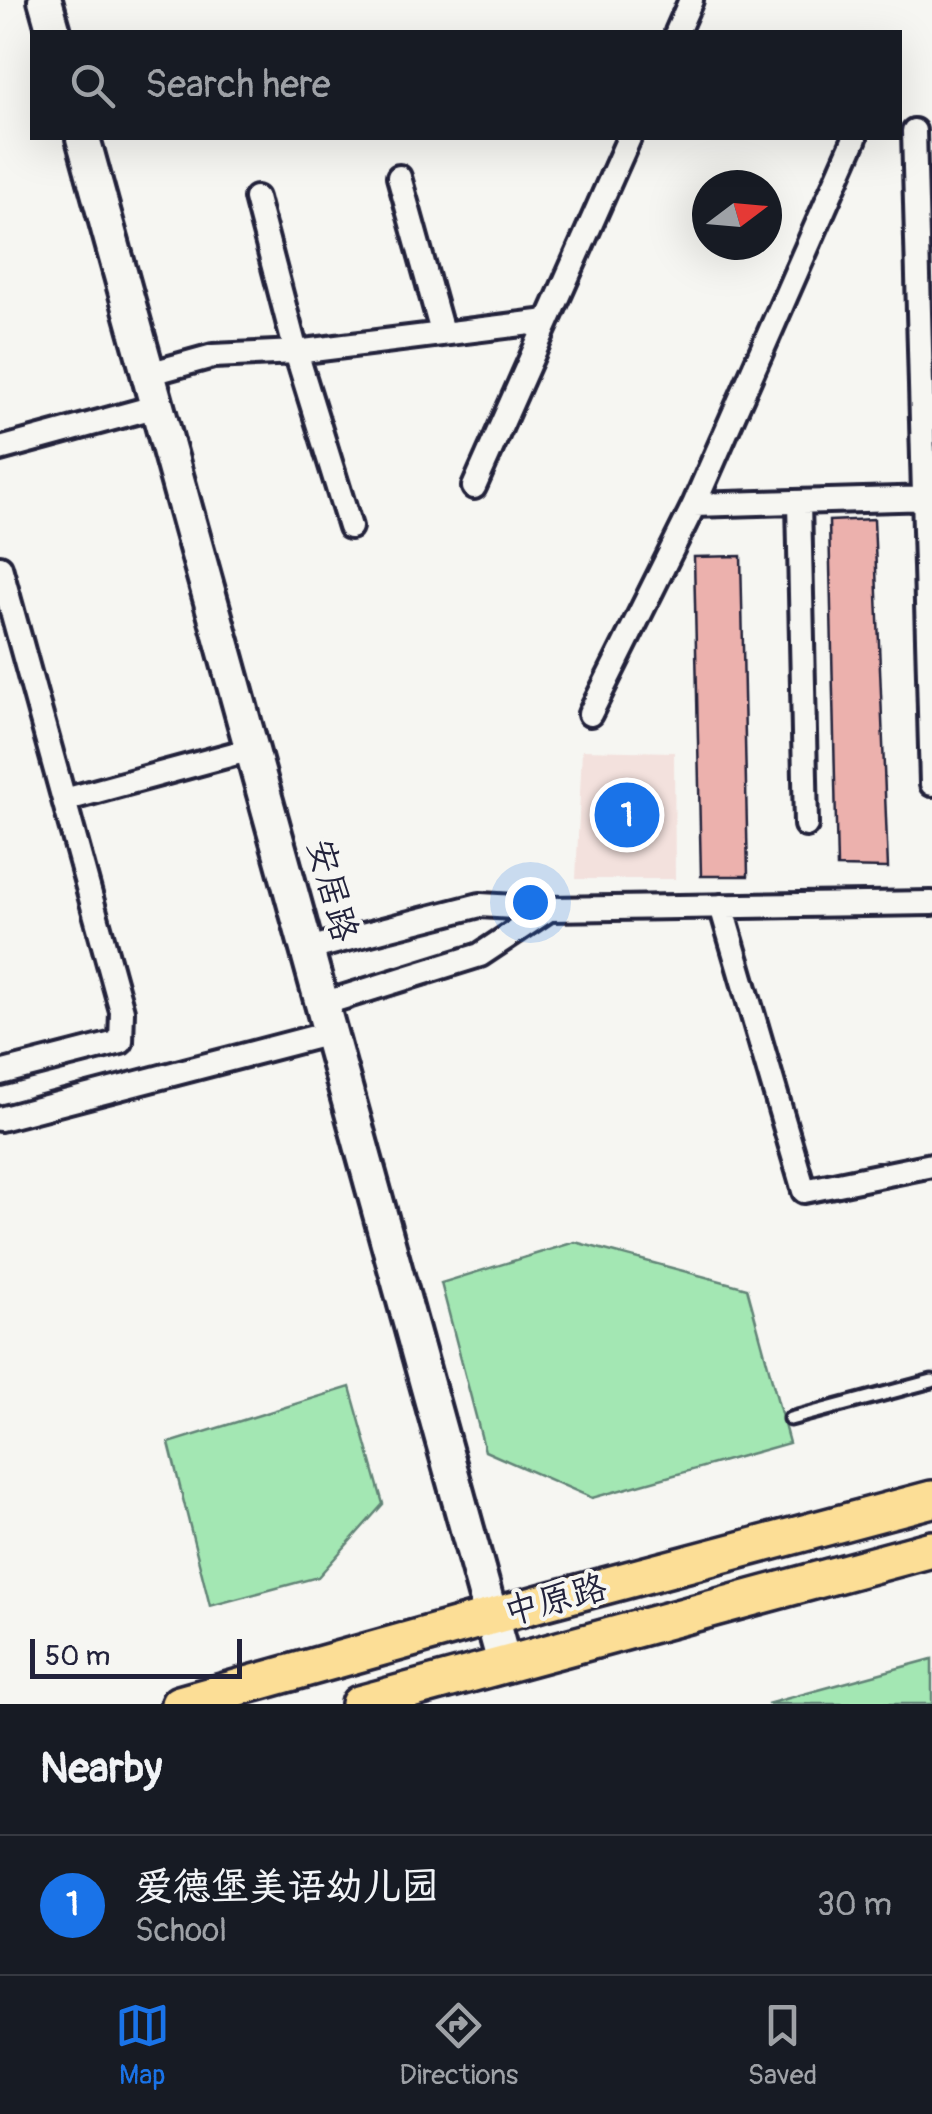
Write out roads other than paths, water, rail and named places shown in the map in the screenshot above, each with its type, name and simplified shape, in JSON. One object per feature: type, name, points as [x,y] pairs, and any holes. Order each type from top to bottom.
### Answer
[{"type":"main road","name":"中原路","points":[[180,1704],[491,1616],[932,1499]]},
{"type":"main road","name":"中原路","points":[[358,1704],[932,1549]]},
{"type":"street","points":[[45,0],[53,30]]},
{"type":"street","points":[[678,30],[691,0]]},
{"type":"street","points":[[915,131],[928,498],[932,784]]},
{"type":"street","name":"安居路","points":[[84,140],[504,1663]]},
{"type":"street","points":[[474,487],[629,140]]},
{"type":"street","points":[[590,714],[694,505],[854,140]]},
{"type":"street","points":[[399,177],[442,332]]},
{"type":"street","points":[[256,198],[296,352],[350,527]]},
{"type":"street","points":[[0,449],[153,390],[213,356],[296,352],[547,320]]},
{"type":"street","points":[[694,505],[928,498]]},
{"type":"street","points":[[799,502],[806,825]]},
{"type":"street","points":[[0,567],[122,1011],[121,1042],[0,1074]]},
{"type":"street","points":[[64,800],[252,748]]},
{"type":"street","points":[[308,950],[480,905],[549,909],[932,903]]},
{"type":"street","points":[[721,906],[804,1191],[932,1165]]},
{"type":"street","points":[[0,1119],[326,1018],[480,955],[549,909]]},
{"type":"lane","points":[[790,1419],[932,1382]]},
{"type":"place","name":"爱德堡美语幼儿园","points":[[627,815]]}]
